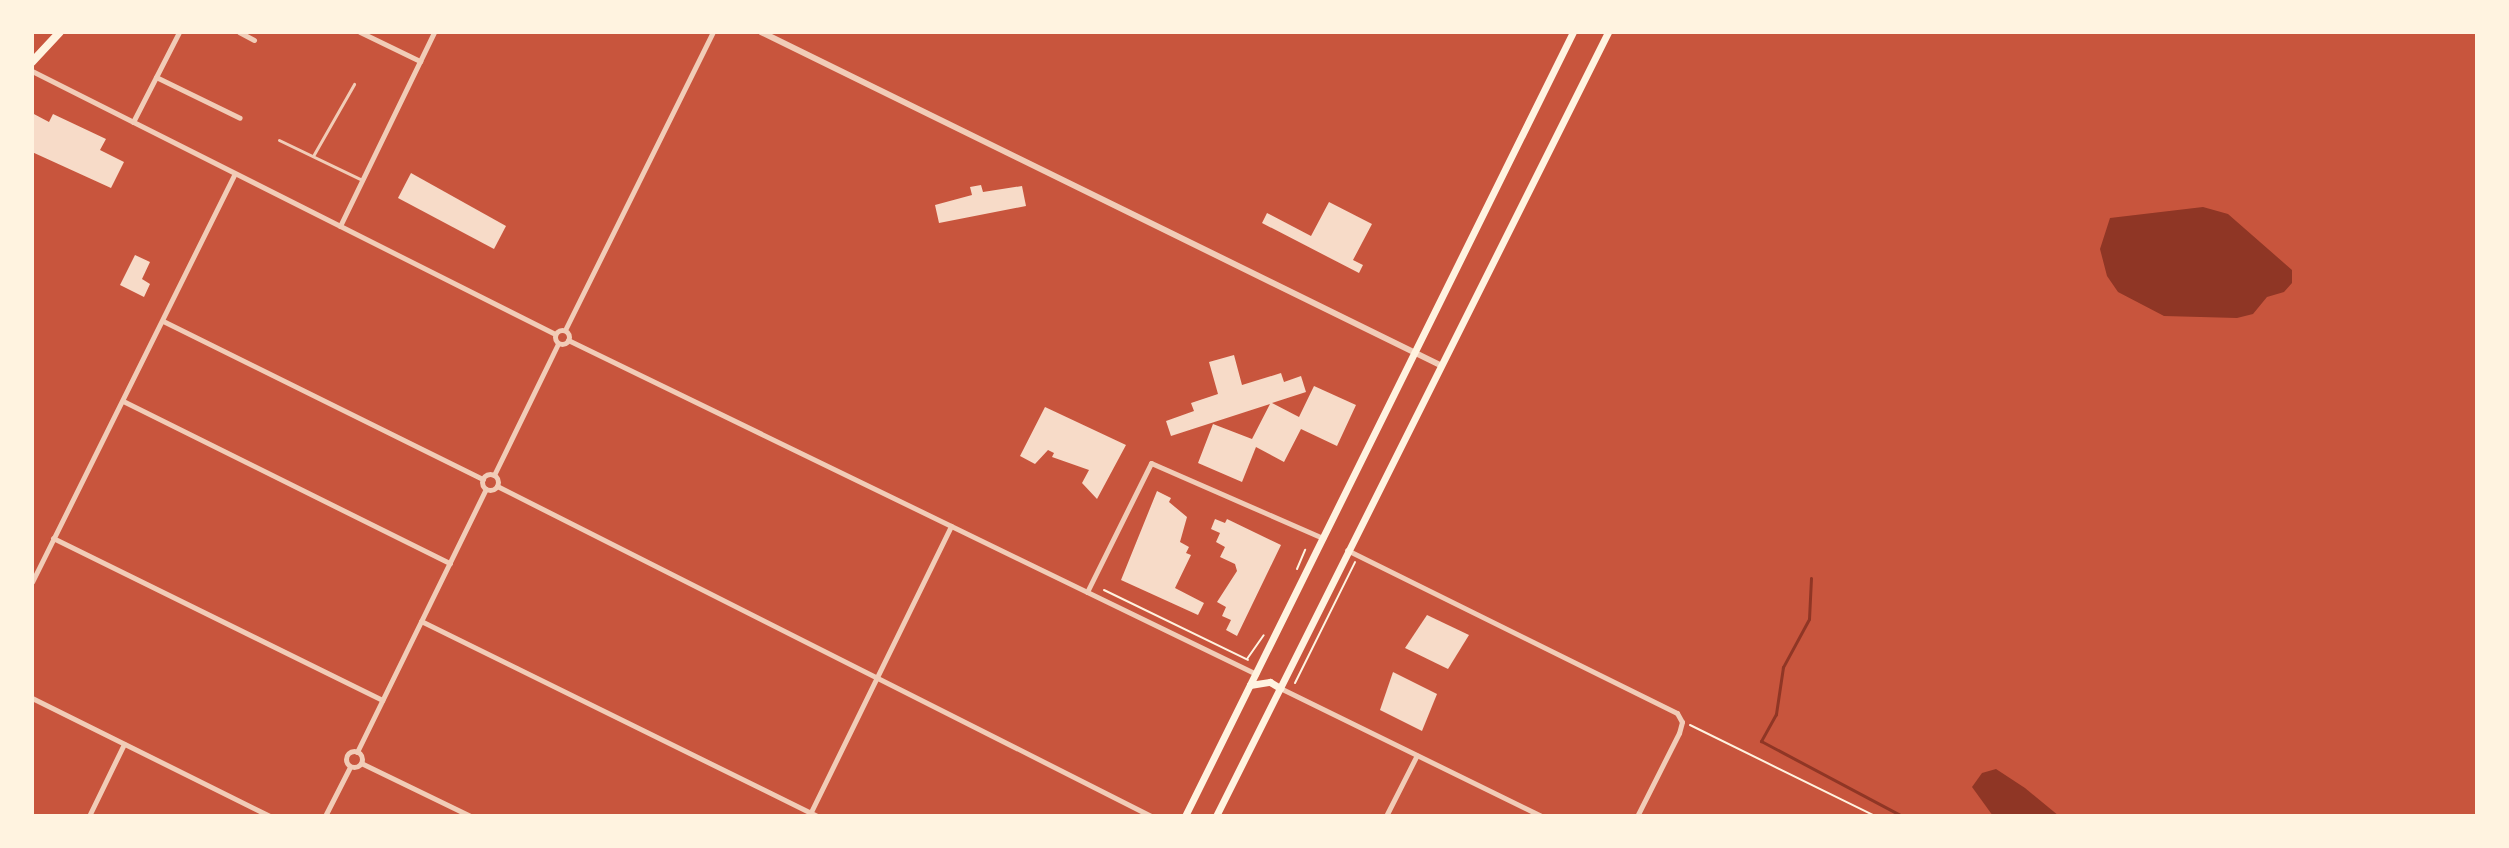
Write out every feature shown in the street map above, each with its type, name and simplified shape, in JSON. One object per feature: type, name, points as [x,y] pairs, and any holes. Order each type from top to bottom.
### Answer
[{"type":"main road","points":[[32,62],[60,32]]},
{"type":"main road","points":[[1185,816],[1573,32]]},
{"type":"main road","points":[[1216,816],[1608,32]]},
{"type":"main road","points":[[1261,663],[1270,682],[1280,688]]},
{"type":"main road","points":[[1250,685],[1270,682]]},
{"type":"street","points":[[133,122],[179,32]]},
{"type":"street","points":[[239,32],[254,40]]},
{"type":"street","points":[[360,32],[420,61]]},
{"type":"street","points":[[340,226],[434,32]]},
{"type":"street","points":[[555,334],[565,330],[713,32]]},
{"type":"street","points":[[761,32],[1440,365]]},
{"type":"street","points":[[32,71],[555,334],[558,344]]},
{"type":"street","points":[[156,77],[240,118]]},
{"type":"street","points":[[32,582],[234,175]]},
{"type":"street","points":[[163,321],[483,479],[494,475]]},
{"type":"street","points":[[565,330],[568,340],[1256,674]]},
{"type":"street","points":[[497,486],[494,475],[558,344],[568,340]]},
{"type":"street","points":[[123,401],[450,563]]},
{"type":"street","points":[[1087,592],[1151,463],[1323,538]]},
{"type":"street","points":[[470,816],[361,763],[357,752],[486,489],[483,479]]},
{"type":"street","points":[[486,489],[497,486],[879,675],[1151,816]]},
{"type":"street","points":[[810,814],[951,526]]},
{"type":"street","points":[[53,538],[382,700]]},
{"type":"street","points":[[1347,550],[1672,709],[1682,722],[1637,816]]},
{"type":"street","points":[[421,621],[818,816]]},
{"type":"street","points":[[1280,688],[1541,816]]},
{"type":"street","points":[[32,698],[270,816]]},
{"type":"street","points":[[89,816],[124,744]]},
{"type":"street","points":[[350,767],[346,755],[357,752]]},
{"type":"street","points":[[1386,816],[1417,755]]},
{"type":"street","points":[[325,816],[350,767],[361,763]]},
{"type":"lane","points":[[313,156],[354,84]]},
{"type":"lane","points":[[279,140],[363,180]]},
{"type":"path","points":[[1291,582],[1303,551],[1318,548]]},
{"type":"path","points":[[1295,683],[1355,561]]},
{"type":"path","points":[[1087,592],[1108,590],[1245,657],[1265,633]]},
{"type":"path","points":[[1682,722],[1875,816]]},
{"type":"shaded area","points":[[2203,207],[2228,214],[2292,270],[2292,283],[2284,292],[2267,297],[2253,314],[2237,318],[2164,316],[2118,292],[2107,276],[2100,249],[2110,218]]},
{"type":"shaded area","points":[[1996,769],[2059,816],[1993,816],[1972,787],[1982,773]]},
{"type":"building","points":[[32,113],[49,122],[53,114],[106,139],[100,150],[124,162],[111,188],[32,152]]},
{"type":"building","points":[[411,173],[506,226],[494,249],[398,198]]},
{"type":"building","points":[[981,185],[983,192],[1022,186],[1026,206],[939,223],[935,205],[972,195],[970,187]]},
{"type":"building","points":[[1329,202],[1372,224],[1353,260],[1363,265],[1359,273],[1262,223],[1267,213],[1311,236]]},
{"type":"building","points":[[135,255],[150,262],[142,279],[150,284],[144,297],[120,285]]},
{"type":"building","points":[[1234,355],[1242,385],[1281,373],[1284,382],[1301,376],[1306,392],[1272,403],[1299,417],[1314,386],[1356,405],[1337,446],[1301,429],[1284,462],[1256,447],[1242,482],[1198,463],[1213,424],[1252,439],[1270,404],[1171,436],[1166,421],[1194,411],[1191,403],[1218,394],[1209,362]]},
{"type":"building","points":[[1045,407],[1126,445],[1097,499],[1082,483],[1089,470],[1052,457],[1054,453],[1048,450],[1035,464],[1020,456]]},
{"type":"building","points":[[1157,491],[1171,498],[1169,502],[1187,517],[1180,542],[1189,547],[1186,553],[1191,555],[1175,588],[1204,603],[1198,615],[1121,580]]},
{"type":"building","points":[[1215,519],[1225,523],[1227,519],[1281,545],[1237,636],[1226,630],[1231,620],[1222,616],[1226,607],[1217,602],[1237,571],[1235,564],[1220,557],[1225,547],[1216,542],[1220,533],[1211,529]]},
{"type":"building","points":[[1427,615],[1469,635],[1448,669],[1405,648]]},
{"type":"building","points":[[1393,672],[1437,694],[1422,731],[1380,710]]},
{"type":"waterway","points":[[1811,578],[1809,619],[1783,667],[1776,714],[1761,741],[1902,816]]}]
